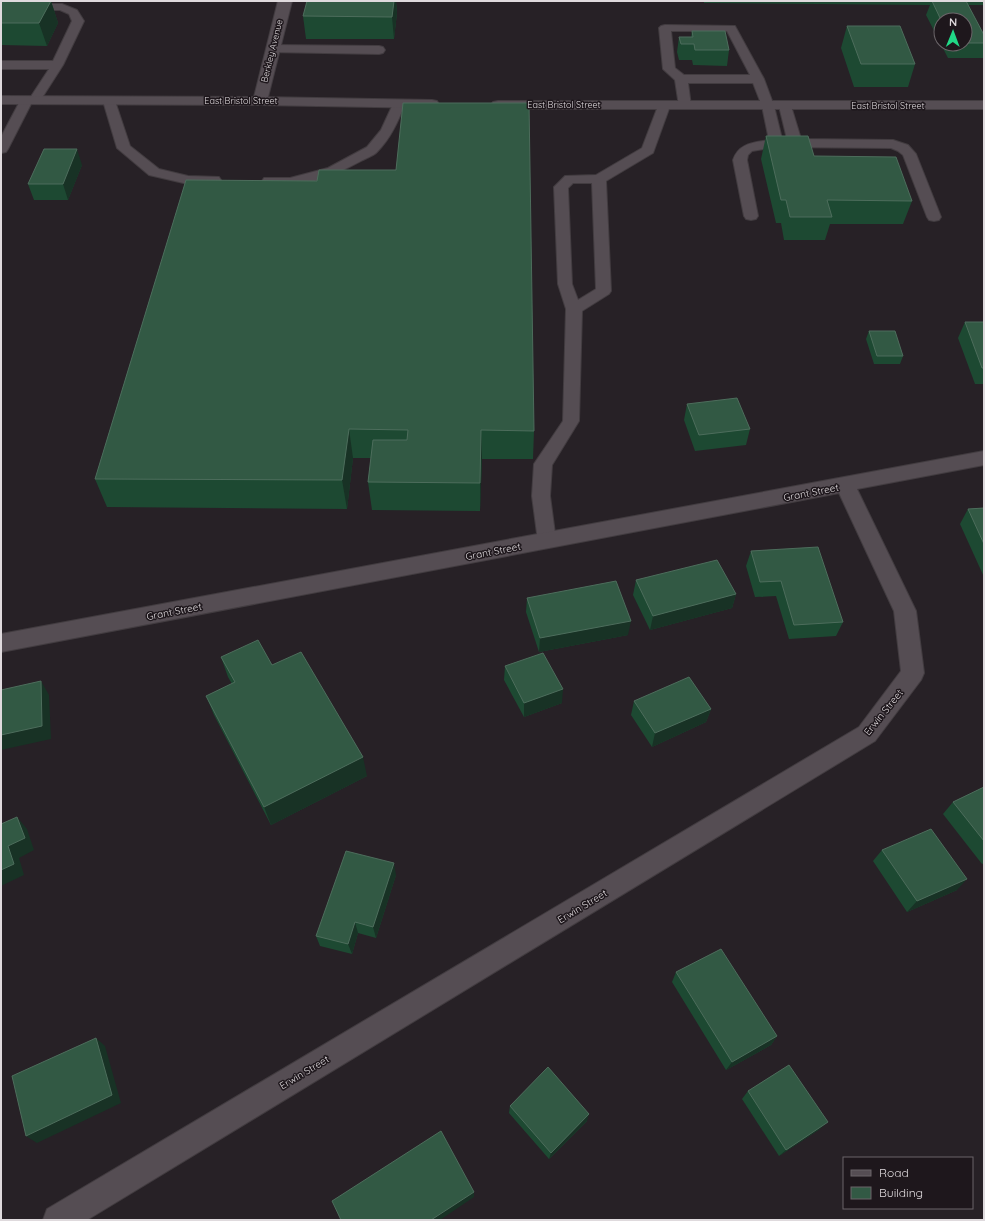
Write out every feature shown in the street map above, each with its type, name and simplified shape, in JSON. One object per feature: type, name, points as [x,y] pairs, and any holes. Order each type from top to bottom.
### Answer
[{"type":"street","name":"Berkley Avenue","points":[[260,101],[285,1]]},
{"type":"street","name":"East Bristol Street","points":[[1,100],[109,102],[260,101],[446,104]]},
{"type":"street","name":"East Bristol Street","points":[[485,105],[984,105]]},
{"type":"street","name":"Grant Street","points":[[1,643],[845,486],[984,458]]},
{"type":"street","name":"Erwin Street","points":[[58,1220],[868,734],[913,673],[905,611],[845,486]]},
{"type":"lane","points":[[1,7],[62,7],[74,12],[78,21],[57,66],[30,101],[1,148]]},
{"type":"lane","points":[[758,79],[681,78],[669,69],[665,28],[731,28],[758,79],[768,106],[776,143]]},
{"type":"lane","points":[[273,49],[379,50]]},
{"type":"lane","points":[[1,65],[57,66]]},
{"type":"lane","points":[[681,78],[685,106]]},
{"type":"lane","points":[[109,102],[124,148],[154,172],[188,180],[227,181]]},
{"type":"lane","points":[[259,181],[290,182],[333,171],[372,150],[387,131],[399,104]]},
{"type":"lane","points":[[547,541],[541,496],[543,464],[571,421],[574,309],[565,284],[561,187],[570,179],[599,179],[648,150],[664,106]]},
{"type":"lane","points":[[785,106],[795,143]]},
{"type":"lane","points":[[751,216],[740,160],[742,154],[748,148],[776,143],[795,143],[893,144],[903,148],[909,154],[934,217]]},
{"type":"lane","points":[[574,309],[604,291],[599,179]]},
{"type":"building","points":[[1,1],[51,1],[39,23],[1,23]]},
{"type":"building","points":[[307,1],[394,1],[392,17],[303,16]]},
{"type":"building","points":[[932,1],[966,1],[972,12],[937,12]]},
{"type":"building","points":[[973,14],[984,35],[984,43],[973,43]]},
{"type":"building","points":[[847,26],[900,26],[915,64],[861,64]]},
{"type":"building","points":[[692,31],[725,31],[729,50],[695,50],[694,44],[681,44],[679,37],[693,37]]},
{"type":"building","points":[[403,103],[529,103],[534,431],[481,430],[480,483],[368,482],[373,440],[407,440],[408,430],[349,429],[342,480],[95,479],[186,180],[317,181],[319,170],[396,170]]},
{"type":"building","points":[[766,136],[808,136],[814,156],[896,157],[912,201],[827,200],[832,217],[790,217],[786,200],[781,200]]},
{"type":"building","points":[[44,149],[77,149],[63,184],[28,184]]},
{"type":"building","points":[[965,322],[984,322],[984,368],[982,368]]},
{"type":"building","points":[[869,331],[895,331],[903,356],[877,356]]},
{"type":"building","points":[[737,398],[750,429],[699,435],[687,404]]},
{"type":"building","points":[[984,508],[984,544],[968,509]]},
{"type":"building","points":[[818,547],[843,622],[794,625],[781,581],[760,582],[751,551]]},
{"type":"building","points":[[717,560],[736,594],[653,616],[636,580]]},
{"type":"building","points":[[616,581],[631,621],[540,638],[527,598]]},
{"type":"building","points":[[258,640],[272,665],[301,652],[363,757],[264,807],[206,696],[235,682],[221,657]]},
{"type":"building","points":[[543,653],[563,689],[524,703],[505,666]]},
{"type":"building","points":[[689,677],[711,709],[655,733],[634,701]]},
{"type":"building","points":[[41,681],[42,726],[1,735],[1,690]]},
{"type":"building","points":[[984,787],[984,841],[953,802]]},
{"type":"building","points":[[17,817],[25,838],[8,846],[14,864],[1,870],[1,824]]},
{"type":"building","points":[[931,829],[967,879],[917,901],[882,850]]},
{"type":"building","points":[[346,851],[394,863],[373,927],[355,922],[348,944],[316,936]]},
{"type":"building","points":[[721,949],[777,1036],[732,1062],[676,972]]},
{"type":"building","points":[[96,1038],[112,1095],[26,1136],[12,1076]]},
{"type":"building","points":[[789,1065],[828,1122],[786,1150],[748,1091]]},
{"type":"building","points":[[548,1067],[589,1114],[551,1153],[510,1106]]},
{"type":"building","points":[[441,1131],[474,1192],[431,1220],[341,1220],[332,1201]]}]
